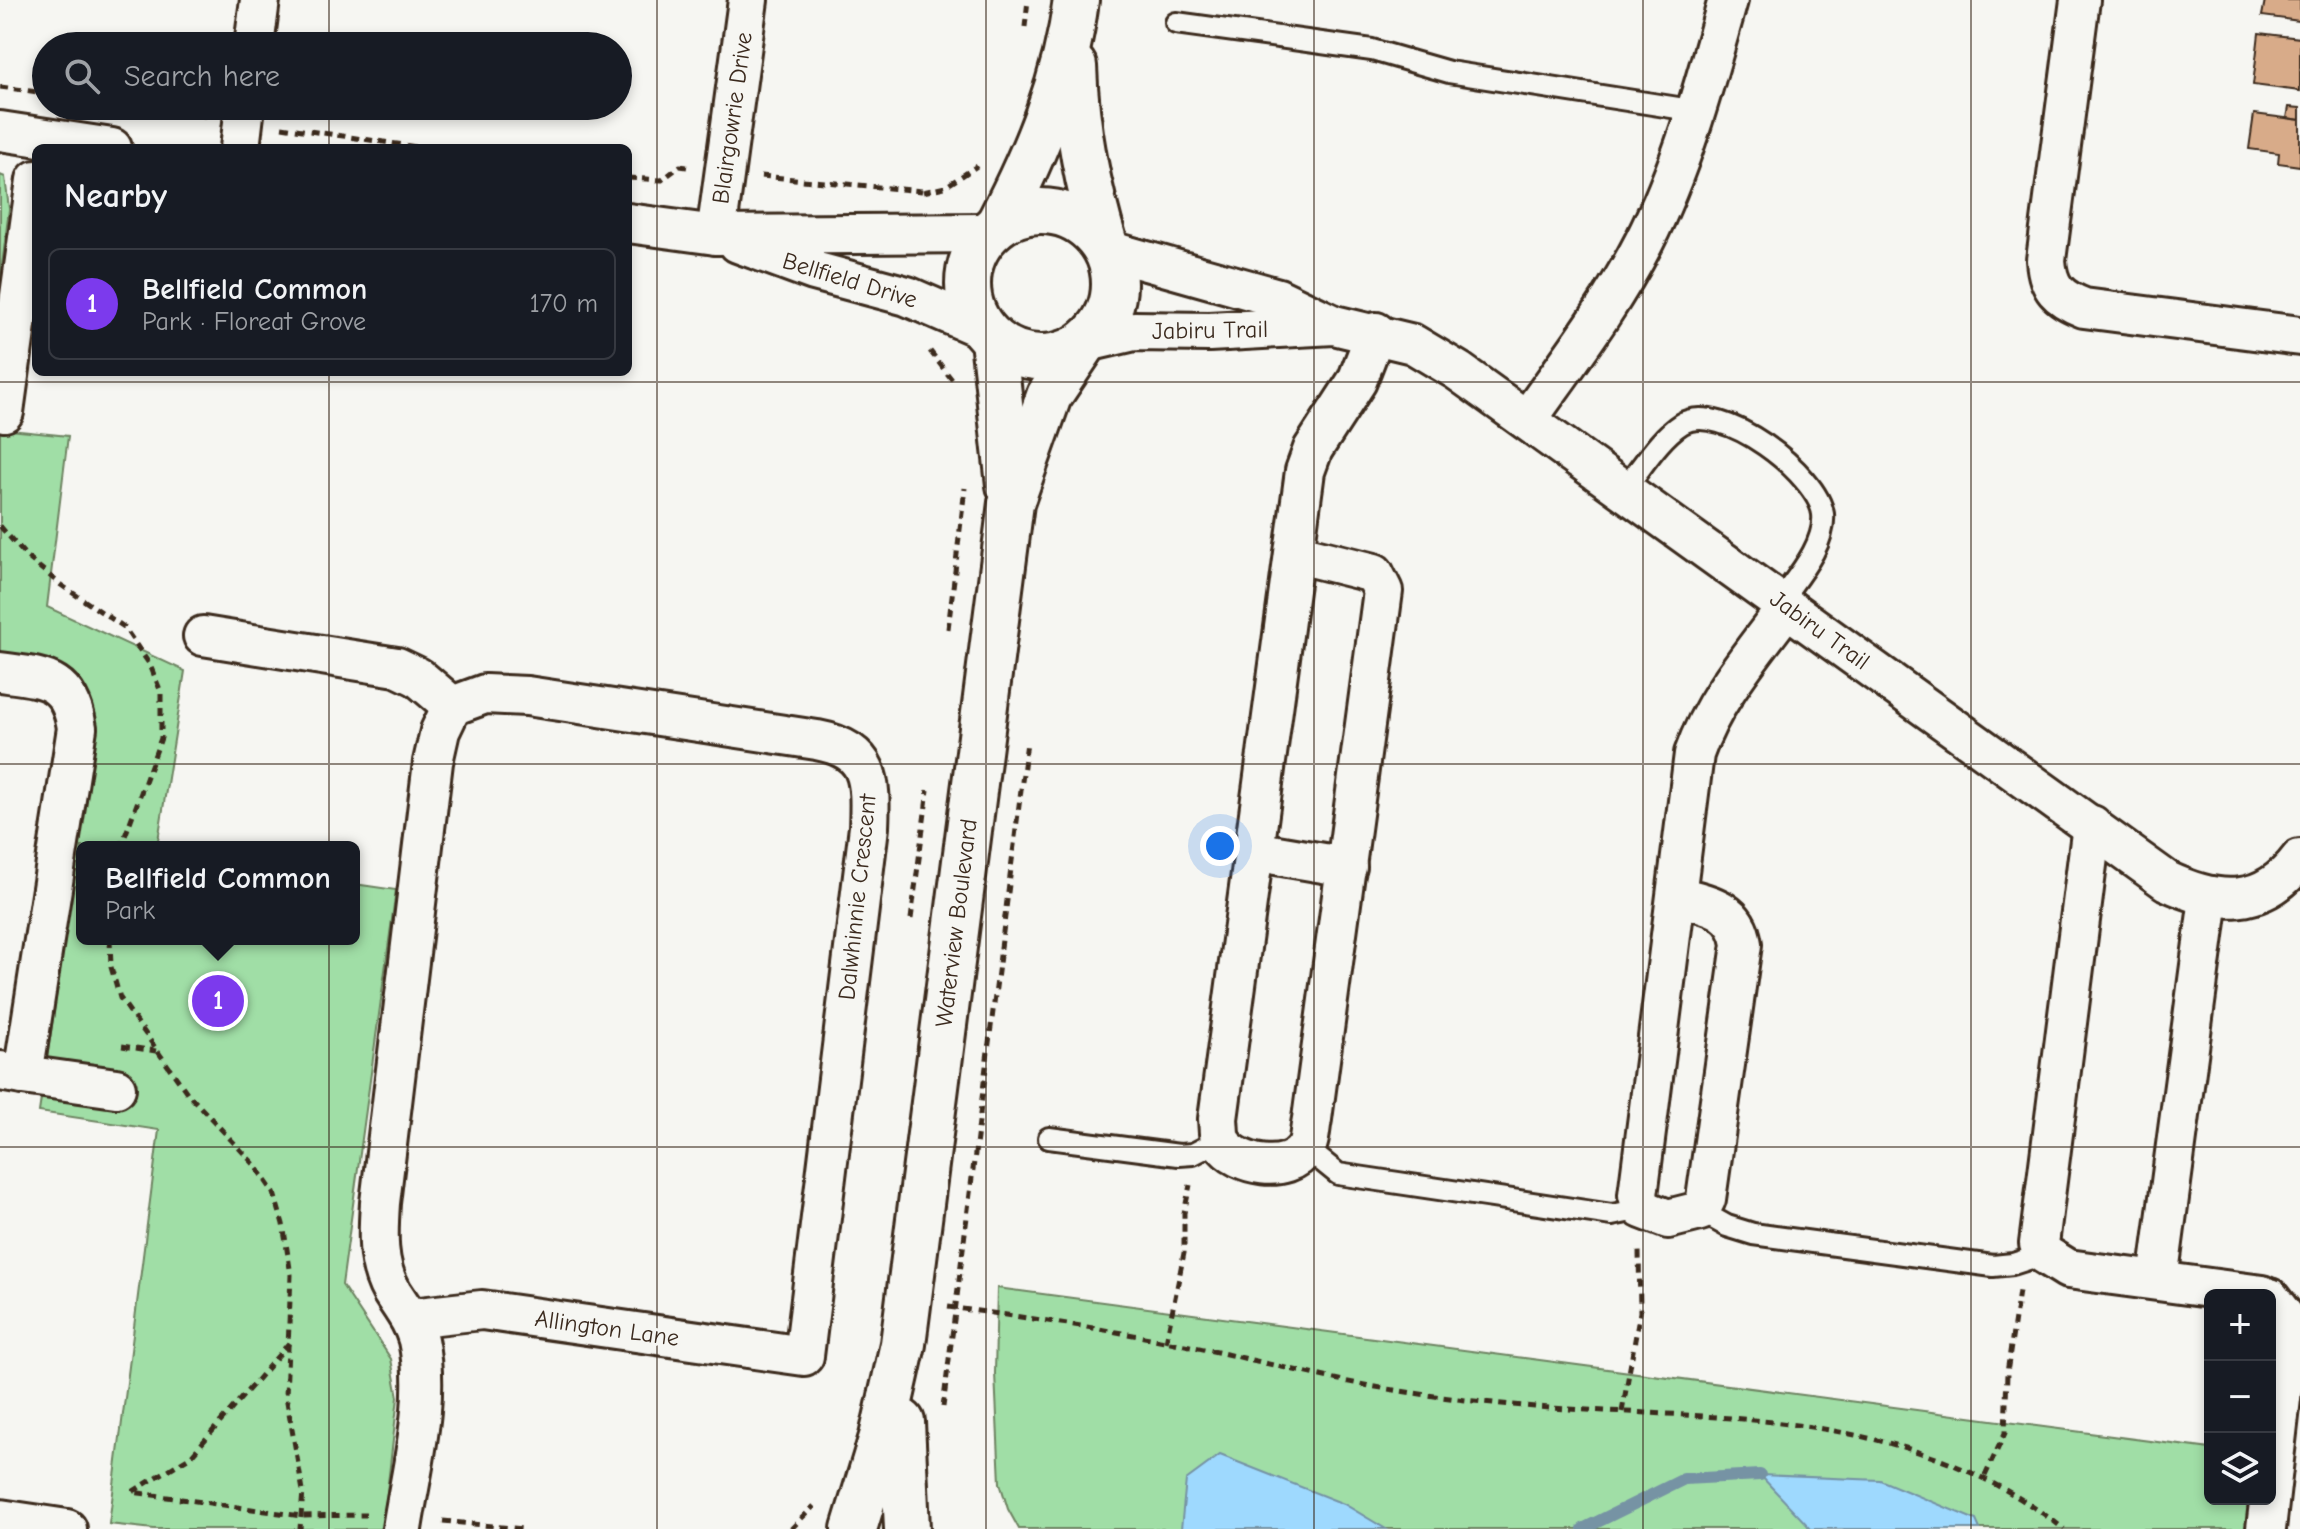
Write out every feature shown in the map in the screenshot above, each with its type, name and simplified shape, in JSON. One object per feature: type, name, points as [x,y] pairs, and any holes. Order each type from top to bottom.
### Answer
[{"type":"street","points":[[256,32],[260,0]]},
{"type":"street","name":"Blairgowrie Drive","points":[[716,235],[748,0]]},
{"type":"street","points":[[1527,420],[1613,298],[1645,241],[1697,111],[1728,0]]},
{"type":"street","points":[[2080,0],[2046,260],[2053,291],[2064,300],[2084,308],[2300,336]]},
{"type":"street","points":[[1074,14],[1076,124],[1087,183],[1114,274],[1113,300],[1103,323],[1085,343],[1062,354],[1038,357],[1014,352],[988,334],[972,311],[968,290],[969,270],[976,249],[993,228],[1026,172],[1051,109],[1074,14]]},
{"type":"street","points":[[240,144],[243,120]]},
{"type":"street","points":[[0,131],[41,143]]},
{"type":"street","points":[[4,412],[32,209]]},
{"type":"street","points":[[993,228],[1021,213],[1046,211],[1070,216],[1091,229],[1106,249]]},
{"type":"street","name":"Bellfield Drive","points":[[632,224],[716,235],[917,234],[993,228]]},
{"type":"street","name":"Bellfield Drive","points":[[716,235],[814,271],[907,296],[988,334]]},
{"type":"street","name":"Jabiru Trail","points":[[1106,249],[1278,298],[1334,325]]},
{"type":"street","points":[[1209,332],[1220,282]]},
{"type":"street","name":"Jabiru Trail","points":[[1085,343],[1134,331],[1209,332],[1334,325],[1376,332],[1413,344],[1444,361],[1624,489],[2167,881],[2209,898],[2251,896],[2269,889],[2300,859]]},
{"type":"street","points":[[1294,553],[1374,573],[1383,591],[1306,1148],[1289,1162],[1274,1165],[1245,1160],[1206,1147],[1218,1119],[1305,471],[1313,449],[1357,381],[1376,332]]},
{"type":"street","name":"Waterview Boulevard","points":[[988,334],[1011,503]]},
{"type":"street","name":"Waterview Boulevard","points":[[854,1529],[882,1437],[905,1323],[1011,503],[1049,396],[1085,343]]},
{"type":"street","points":[[1677,896],[1717,907],[1731,915],[1740,928],[1742,944],[1712,1168],[1700,1211],[1668,1219],[1642,1209],[1638,1195],[1639,1167],[1694,754],[1703,729],[1722,696],[1784,604]]},
{"type":"street","points":[[203,636],[397,667],[418,677],[452,706],[440,731],[433,762],[380,1203],[380,1259],[391,1289],[410,1318],[420,1356],[422,1383],[403,1523]]},
{"type":"street","points":[[0,672],[35,677],[59,686],[74,710],[77,728],[12,1073],[116,1088]]},
{"type":"street","name":"Dalwhinnie Crescent","points":[[452,706],[485,694],[527,696],[841,744],[865,768],[870,788],[869,827],[804,1356]]},
{"type":"street","points":[[2092,825],[2035,1257],[2068,1269],[2220,1289]]},
{"type":"street","points":[[1253,851],[1347,867]]},
{"type":"street","points":[[2158,1280],[2209,898]]},
{"type":"street","points":[[2266,1529],[2288,1337],[2287,1320],[2276,1306]]},
{"type":"street","name":"Allington Lane","points":[[410,1318],[482,1310],[804,1356]]},
{"type":"street","name":"Waterview Boulevard","points":[[905,1323],[901,1453],[907,1529]]},
{"type":"street","points":[[0,1519],[67,1529]]},
{"type":"lane","points":[[1176,23],[1372,50],[1449,72],[1697,111]]},
{"type":"lane","points":[[1624,489],[1682,423],[1715,418],[1735,425],[1810,482],[1820,500],[1823,517],[1818,541],[1784,604]]},
{"type":"lane","points":[[1049,1138],[1206,1147]]},
{"type":"lane","points":[[1306,1148],[1338,1174],[1612,1215],[1642,1209]]},
{"type":"lane","points":[[1700,1211],[1727,1226],[1753,1234],[1993,1266],[2035,1257]]},
{"type":"path","points":[[1024,32],[1028,0]]},
{"type":"path","points":[[0,87],[32,91]]},
{"type":"path","points":[[632,178],[662,180],[680,166],[923,191],[945,187],[980,163]]},
{"type":"path","points":[[917,234],[923,191]]},
{"type":"path","points":[[907,296],[914,330],[959,389]]},
{"type":"path","points":[[948,631],[965,473]]},
{"type":"path","points":[[0,526],[27,557],[61,585],[124,627],[150,665],[161,692],[161,738],[123,841]]},
{"type":"path","points":[[941,1419],[1027,739]]},
{"type":"path","points":[[910,929],[930,776]]},
{"type":"path","points":[[110,945],[111,967],[120,998],[188,1094],[253,1163],[274,1193],[283,1224],[291,1275],[286,1396],[303,1491],[300,1529]]},
{"type":"path","points":[[1166,1342],[1184,1253],[1184,1213],[1206,1147]]},
{"type":"path","points":[[1622,1412],[1640,1312],[1637,1285],[1642,1209]]},
{"type":"path","points":[[1985,1476],[2005,1433],[2007,1373],[2035,1257]]},
{"type":"path","points":[[905,1323],[955,1308],[1166,1342],[1395,1390],[1512,1405],[1706,1414],[1829,1429],[1889,1443],[1985,1476],[2064,1529]]},
{"type":"path","points":[[290,1342],[191,1456],[132,1492],[301,1516],[354,1513],[403,1523],[522,1529]]},
{"type":"path","points":[[791,1529],[818,1502]]},
{"type":"green space","points":[[0,175],[5,177],[9,209],[0,282]]},
{"type":"green space","points":[[0,429],[68,436],[47,607],[185,671],[158,841],[79,841],[96,729],[76,698],[0,656]]},
{"type":"green space","points":[[76,863],[76,945],[360,945],[360,885],[396,890],[342,1285],[391,1359],[398,1397],[383,1526],[379,1529],[154,1529],[109,1524],[159,1130],[39,1112]]},
{"type":"green space","points":[[997,1288],[2204,1448],[2204,1505],[2249,1505],[2246,1529],[1019,1529],[1008,1509],[1000,1483],[995,1373]]},
{"type":"water","points":[[1220,1455],[1344,1504],[1386,1529],[1181,1529],[1186,1480]]},
{"type":"water","points":[[1760,1475],[1880,1480],[1976,1520],[1980,1529],[1811,1529]]},
{"type":"building","points":[[2265,0],[2300,0],[2300,21],[2262,16]]},
{"type":"building","points":[[2259,33],[2300,38],[2300,91],[2253,85]]},
{"type":"building","points":[[2289,107],[2300,108],[2300,120],[2287,118]]},
{"type":"building","points":[[2254,114],[2300,120],[2300,166],[2278,163],[2279,153],[2249,149]]},
{"type":"waterway","points":[[1583,1529],[1684,1479],[1760,1475]]},
{"type":"place","name":"Bellfield Common","points":[[218,1001]]}]
